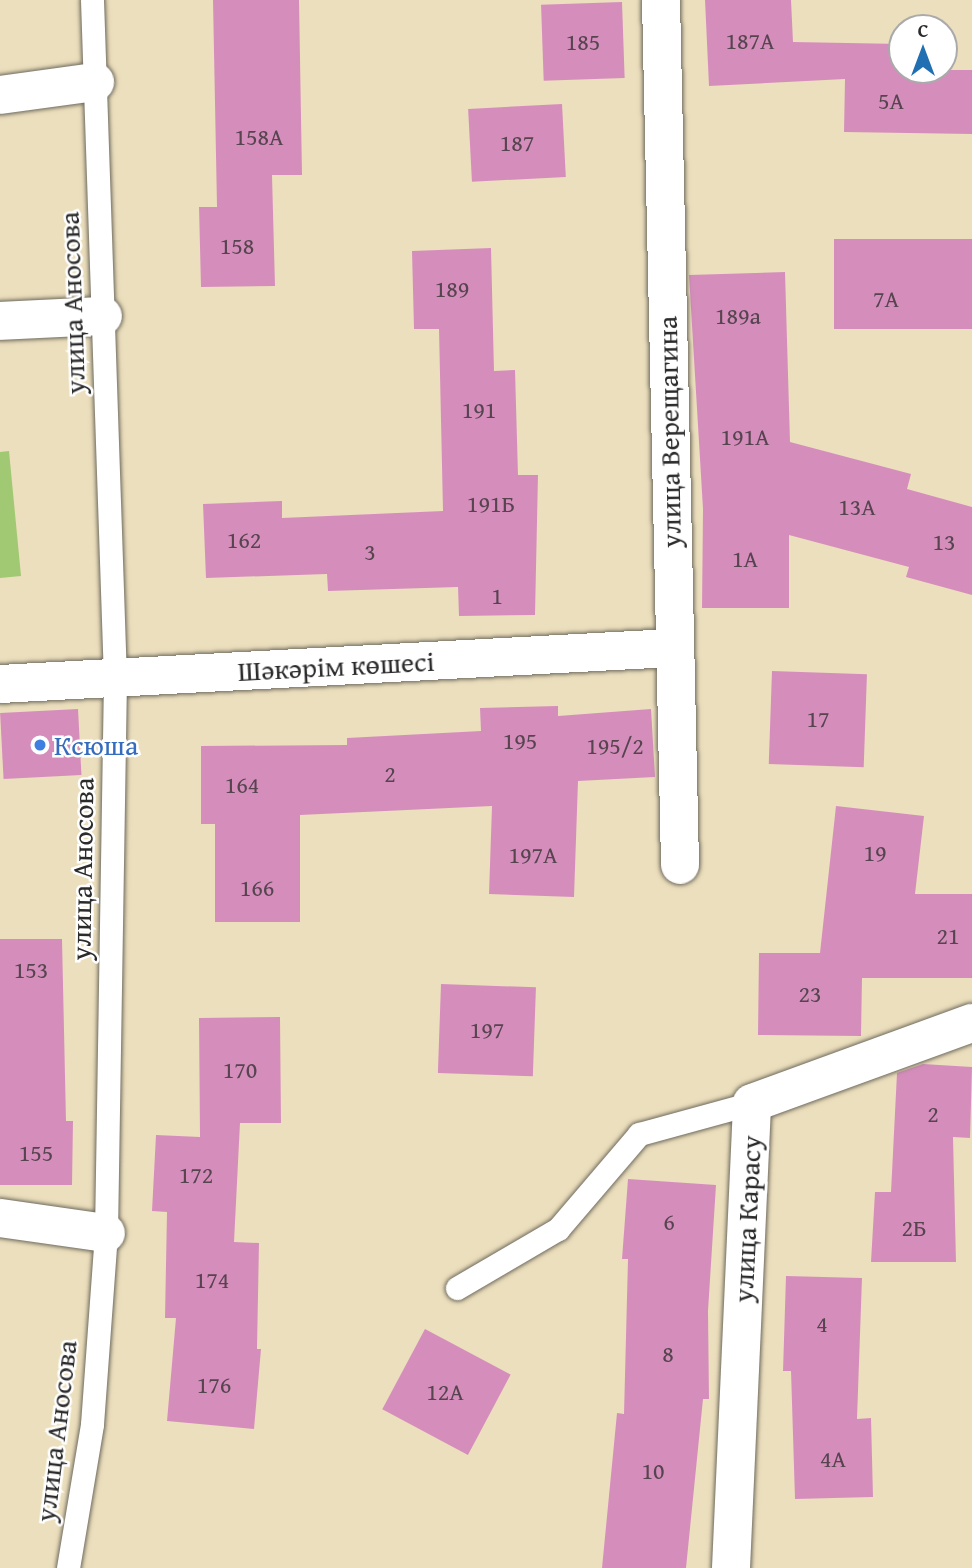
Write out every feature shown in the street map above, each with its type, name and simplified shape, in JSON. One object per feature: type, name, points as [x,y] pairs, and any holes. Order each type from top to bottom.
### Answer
[{"type":"street","name":"улица Верещагина","points":[[661,0],[672,648],[680,865]]},
{"type":"street","points":[[0,95],[95,82]]},
{"type":"street","points":[[0,321],[103,316]]},
{"type":"street","name":"Шәкәрім көшесі","points":[[0,684],[672,648]]},
{"type":"street","name":"улица Карасу","points":[[731,1568],[752,1104],[972,1023]]},
{"type":"street","points":[[0,1217],[106,1233]]},
{"type":"lane","name":"улица Аносова","points":[[68,1568],[92,1424],[106,1233],[115,679],[92,0]]},
{"type":"lane","points":[[457,1288],[558,1229],[639,1134],[752,1104]]},
{"type":"green space","points":[[9,451],[21,576],[0,578],[0,452]]},
{"type":"building","points":[[213,0],[299,0],[302,175],[272,175],[275,286],[201,287],[199,207],[217,207]]},
{"type":"building","points":[[705,0],[791,0],[793,42],[888,44],[888,84],[958,84],[958,70],[972,70],[972,134],[844,132],[845,79],[709,86]]},
{"type":"building","points":[[622,2],[625,78],[544,81],[541,5]]},
{"type":"building","points":[[562,104],[566,177],[472,182],[468,109]]},
{"type":"building","points":[[834,239],[972,239],[972,329],[834,329]]},
{"type":"building","points":[[491,248],[494,371],[515,370],[518,475],[538,475],[535,615],[459,616],[458,587],[328,591],[327,574],[206,578],[203,504],[282,501],[282,518],[443,511],[439,329],[414,329],[412,251]]},
{"type":"building","points":[[785,272],[790,442],[911,474],[907,489],[972,507],[972,595],[906,577],[909,567],[789,535],[789,608],[702,608],[703,509],[689,275]]},
{"type":"building","points":[[772,671],[867,674],[864,767],[769,764]]},
{"type":"building","points":[[558,706],[558,716],[651,709],[655,777],[578,781],[574,897],[489,894],[492,806],[300,815],[300,922],[215,922],[215,824],[201,824],[201,746],[347,745],[347,738],[481,731],[480,708]]},
{"type":"building","name":"Ксюша","points":[[78,709],[81,775],[4,779],[0,713]]},
{"type":"building","points":[[836,806],[924,816],[915,894],[972,894],[972,978],[862,978],[861,1036],[758,1035],[759,953],[820,953]]},
{"type":"building","points":[[0,939],[62,939],[66,1121],[73,1121],[72,1185],[0,1185]]},
{"type":"building","points":[[441,984],[536,987],[533,1076],[438,1073]]},
{"type":"building","points":[[280,1017],[281,1123],[240,1123],[234,1242],[259,1243],[257,1349],[261,1349],[254,1429],[167,1421],[176,1318],[165,1318],[167,1212],[152,1211],[156,1135],[200,1137],[199,1018]]},
{"type":"building","points":[[923,1064],[972,1067],[970,1138],[953,1137],[956,1262],[871,1262],[875,1192],[891,1192],[897,1073]]},
{"type":"building","points":[[628,1179],[716,1185],[708,1311],[709,1399],[703,1399],[686,1568],[602,1568],[617,1413],[624,1414],[628,1259],[622,1259]]},
{"type":"building","points":[[786,1276],[862,1278],[857,1419],[871,1418],[873,1497],[795,1499],[791,1371],[783,1371]]},
{"type":"building","points":[[425,1329],[511,1375],[468,1455],[382,1409]]},
{"type":"place","name":"Ксюша","points":[[40,745]]}]
